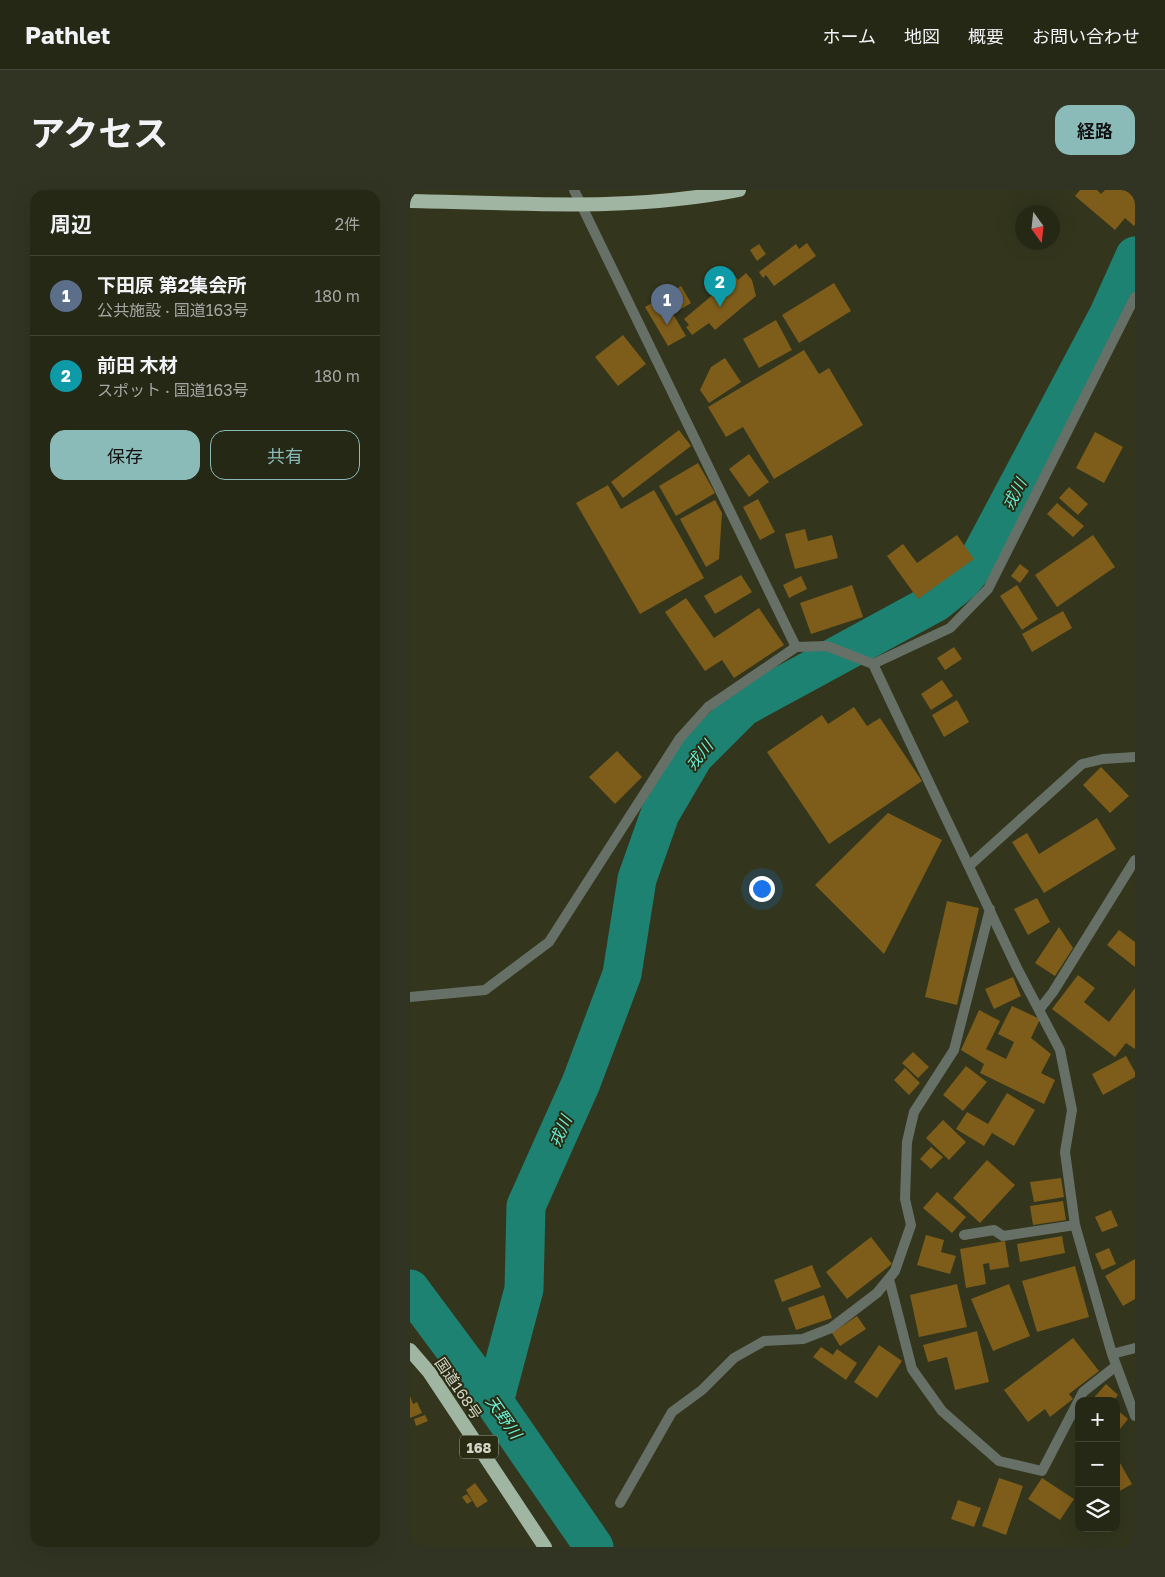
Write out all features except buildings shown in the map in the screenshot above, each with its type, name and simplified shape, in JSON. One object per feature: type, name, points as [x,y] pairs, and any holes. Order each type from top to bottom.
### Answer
[{"type":"highway","points":[[410,201],[622,205],[664,202],[739,190]]},
{"type":"highway","name":"国道168号","points":[[410,1350],[429,1372],[545,1547]]},
{"type":"street","points":[[574,190],[796,647]]},
{"type":"street","points":[[872,664],[950,628],[988,589],[1135,297]]},
{"type":"street","points":[[410,997],[485,990],[549,942],[680,738],[708,707],[796,647],[827,646],[872,664],[1060,1050],[1072,1110],[1065,1152],[1074,1226],[1112,1354],[1135,1416]]},
{"type":"street","points":[[969,866],[1082,764],[1103,758],[1135,757]]},
{"type":"street","points":[[1039,1010],[1053,992],[1135,860]]},
{"type":"street","points":[[620,1503],[672,1412],[702,1390],[734,1358],[764,1341],[803,1339],[831,1328],[877,1293],[895,1271],[911,1226],[905,1199],[907,1142],[914,1112],[954,1050],[990,909]]},
{"type":"street","points":[[964,1235],[994,1230],[1003,1236],[1074,1226]]},
{"type":"street","points":[[889,1279],[902,1336],[912,1369],[942,1411],[999,1461],[1042,1471],[1083,1392],[1116,1366]]},
{"type":"street","points":[[1112,1354],[1135,1348]]},
{"type":"waterway","name":"戎川","points":[[494,1402],[524,1289],[526,1206],[581,1083],[622,974],[637,879],[660,814],[694,756],[743,707],[936,602],[961,582],[978,561],[1108,316],[1135,256]]},
{"type":"waterway","name":"天野川","points":[[410,1289],[494,1402],[594,1547]]},
{"type":"place","name":"前田 木材","points":[[720,307]]},
{"type":"place","name":"下田原 第2集会所","points":[[667,325]]}]
